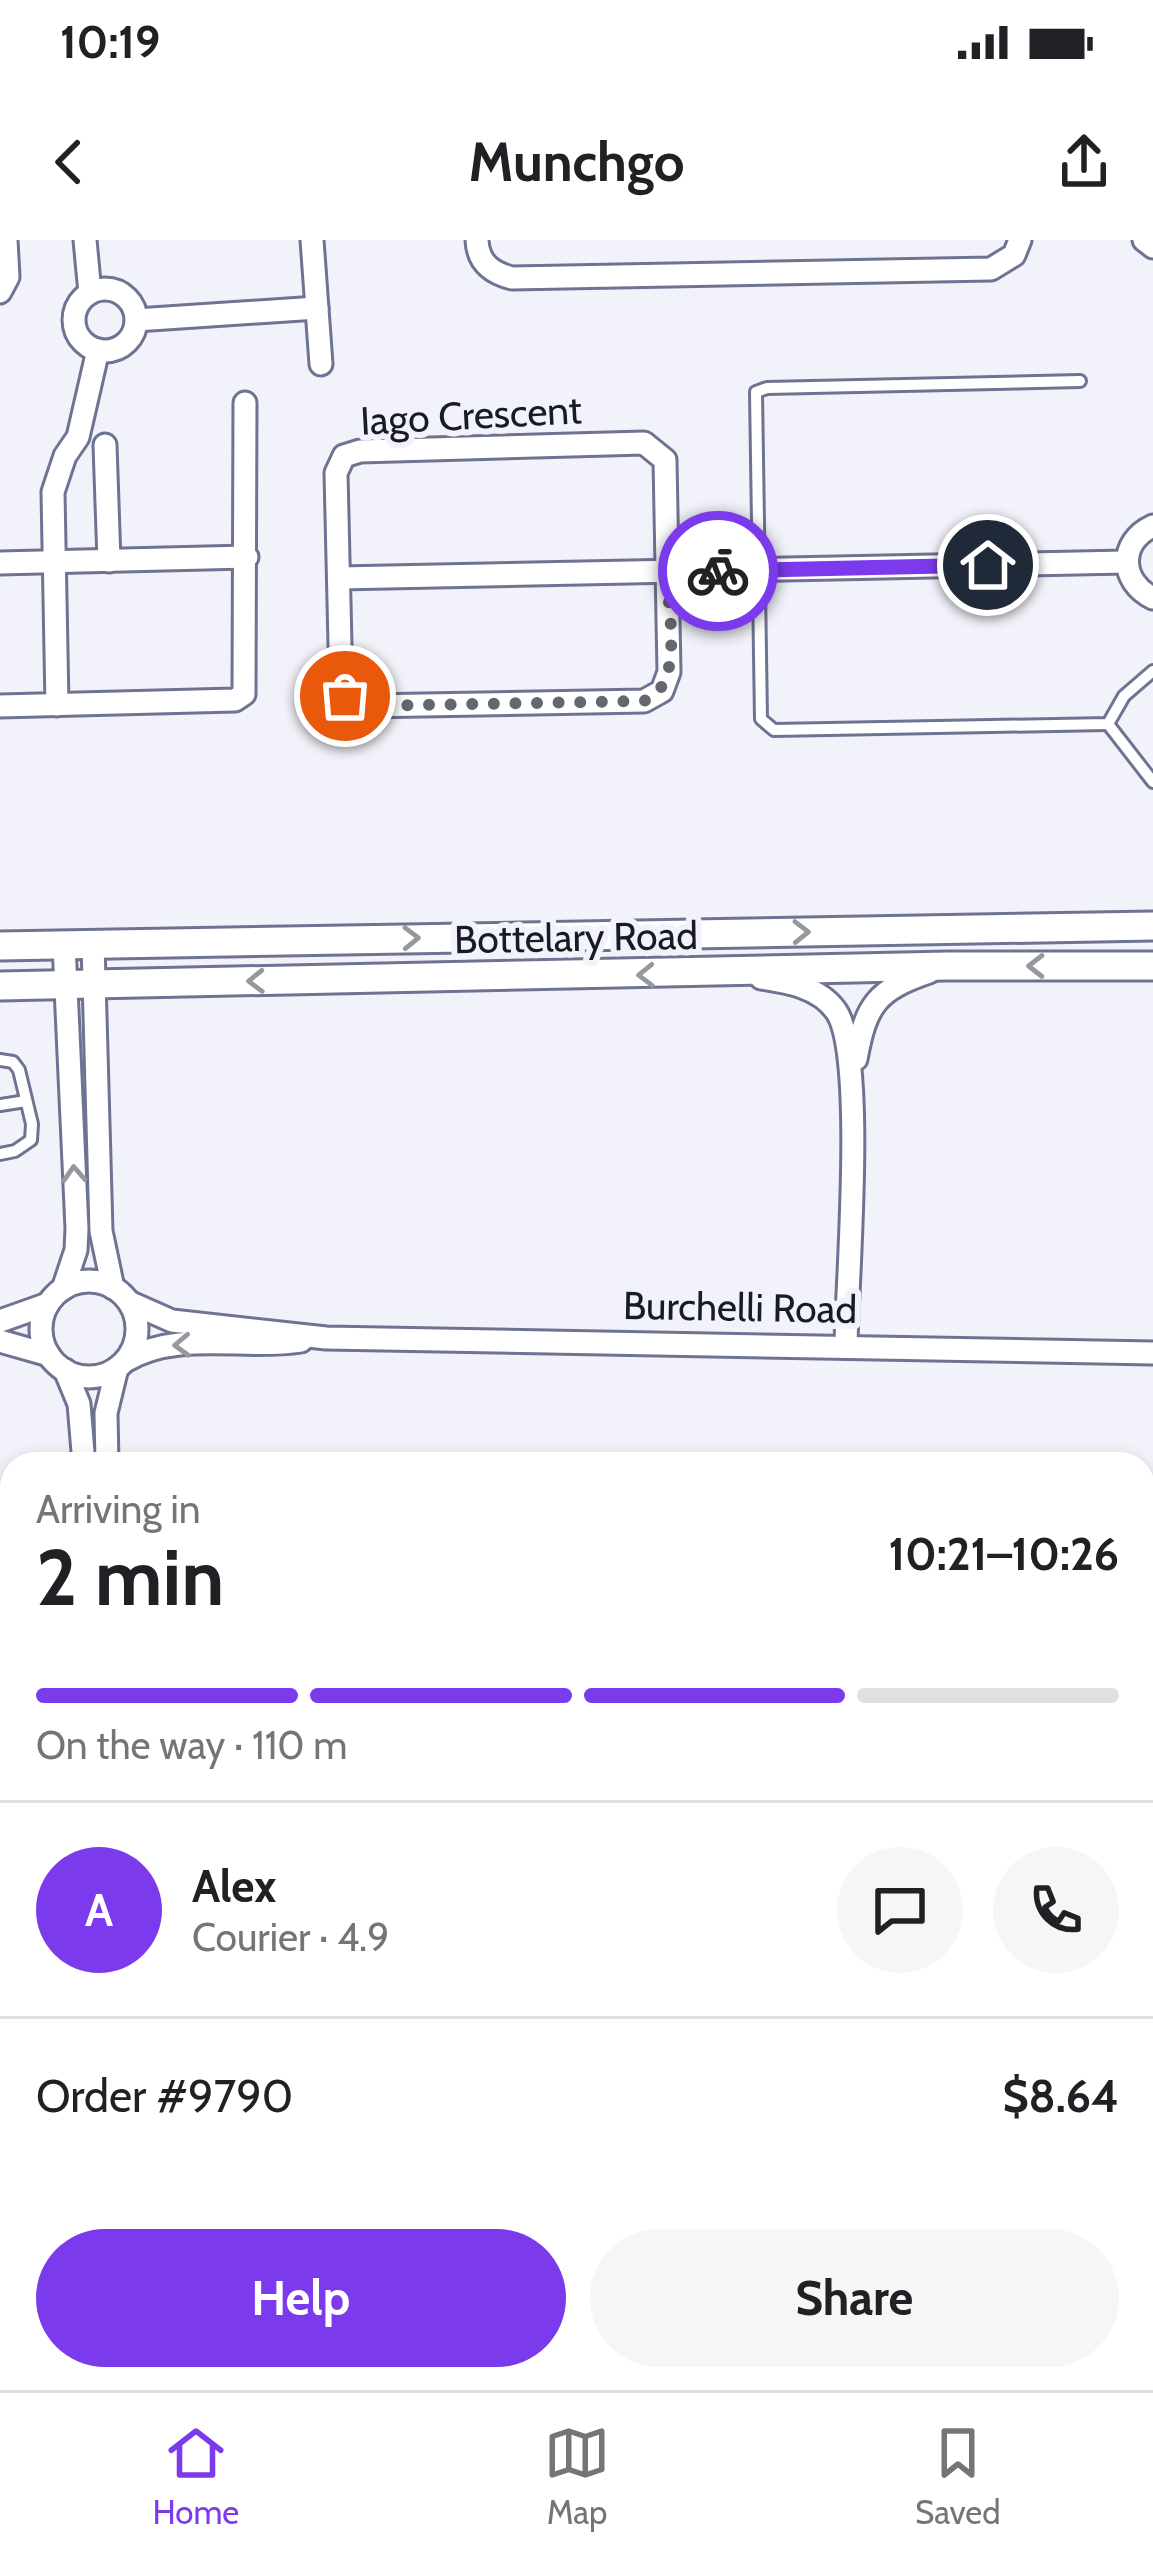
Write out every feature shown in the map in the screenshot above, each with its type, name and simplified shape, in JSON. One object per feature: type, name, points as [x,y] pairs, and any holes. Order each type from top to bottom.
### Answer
[{"type":"main road","name":"Bottelary Road","points":[[0,946],[1153,926]]},
{"type":"main road","name":"Bottelary Road","points":[[0,986],[1153,966]]},
{"type":"street","points":[[0,292],[8,277],[6,240]]},
{"type":"street","points":[[85,240],[96,291]]},
{"type":"street","points":[[96,291],[98,240]]},
{"type":"street","points":[[312,240],[321,364]]},
{"type":"street","points":[[477,240],[482,261],[493,273],[512,278],[991,269],[1014,254],[1020,240]]},
{"type":"street","points":[[1144,240],[1153,247]]},
{"type":"street","points":[[96,291],[129,301],[136,320],[128,341],[119,347],[98,350],[80,339],[74,319],[81,300],[96,291]]},
{"type":"street","points":[[136,320],[317,308]]},
{"type":"street","points":[[57,705],[53,561],[57,474],[78,437],[98,350]]},
{"type":"street","points":[[0,706],[241,697],[247,679],[245,403]]},
{"type":"street","name":"Iago Crescent","points":[[644,443],[665,460],[667,572],[669,672],[655,697],[644,701],[388,706],[351,702],[341,688],[336,473],[340,460],[351,452],[644,443]]},
{"type":"street","points":[[105,445],[109,561]]},
{"type":"street","points":[[1153,526],[1135,538],[1126,562],[1134,584],[1153,598]]},
{"type":"street","points":[[0,563],[247,556]]},
{"type":"street","points":[[339,578],[1126,562]]},
{"type":"street","points":[[64,944],[76,1250],[42,1324],[80,1404],[83,1452]]},
{"type":"street","points":[[93,944],[101,1231],[137,1332],[120,1365],[106,1413],[106,1452]]},
{"type":"street","points":[[851,1083],[861,1023],[873,1003],[892,985],[948,966]]},
{"type":"street","points":[[733,974],[783,982],[823,998],[844,1027],[851,1083],[846,1344]]},
{"type":"street","points":[[0,1321],[82,1282],[121,1295]]},
{"type":"street","name":"Burchelli Road","points":[[121,1295],[172,1321],[326,1337],[1153,1353]]},
{"type":"street","name":"Burchelli Road","points":[[120,1365],[172,1342],[241,1346],[326,1337]]},
{"type":"street","points":[[0,1341],[96,1376],[120,1365]]},
{"type":"lane","points":[[1080,381],[760,388],[754,396],[761,719],[773,730],[1108,724]]},
{"type":"lane","points":[[1108,724],[1124,696],[1153,671]]},
{"type":"lane","points":[[1108,724],[1153,782]]},
{"type":"lane","points":[[0,1060],[13,1062],[19,1070],[31,1140],[16,1151],[0,1154]]},
{"type":"lane","points":[[0,1105],[26,1101]]},
{"type":"way so far","points":[[345,696],[365,706],[644,701],[662,691],[669,672],[667,572],[718,571]]},
{"type":"route","points":[[718,571],[988,565]]}]
